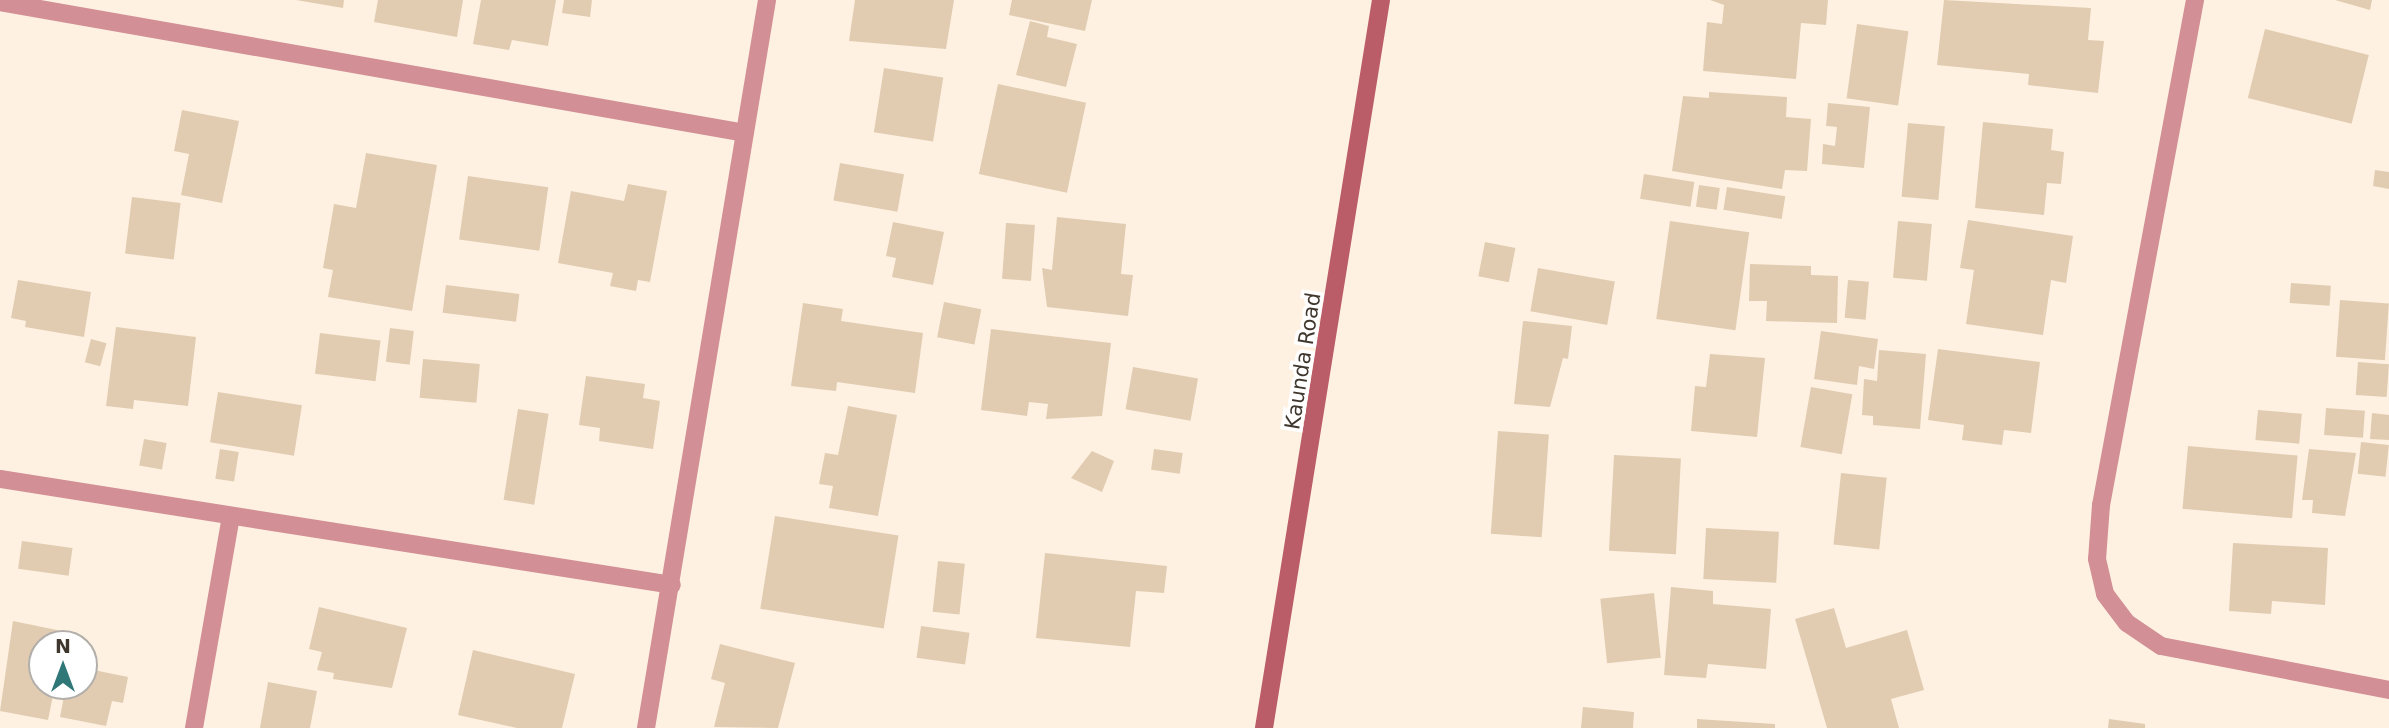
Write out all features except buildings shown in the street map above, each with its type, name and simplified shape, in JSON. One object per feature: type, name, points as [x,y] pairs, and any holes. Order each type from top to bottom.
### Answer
[{"type":"street","points":[[646,728],[768,0]]},
{"type":"street","name":"Kaunda Road","points":[[1264,728],[1381,0]]},
{"type":"street","points":[[2196,0],[2101,505],[2097,559],[2105,594],[2127,623],[2161,646],[2389,690]]},
{"type":"street","points":[[0,2],[745,133]]},
{"type":"street","points":[[0,479],[671,585]]},
{"type":"street","points":[[194,728],[231,516]]}]
